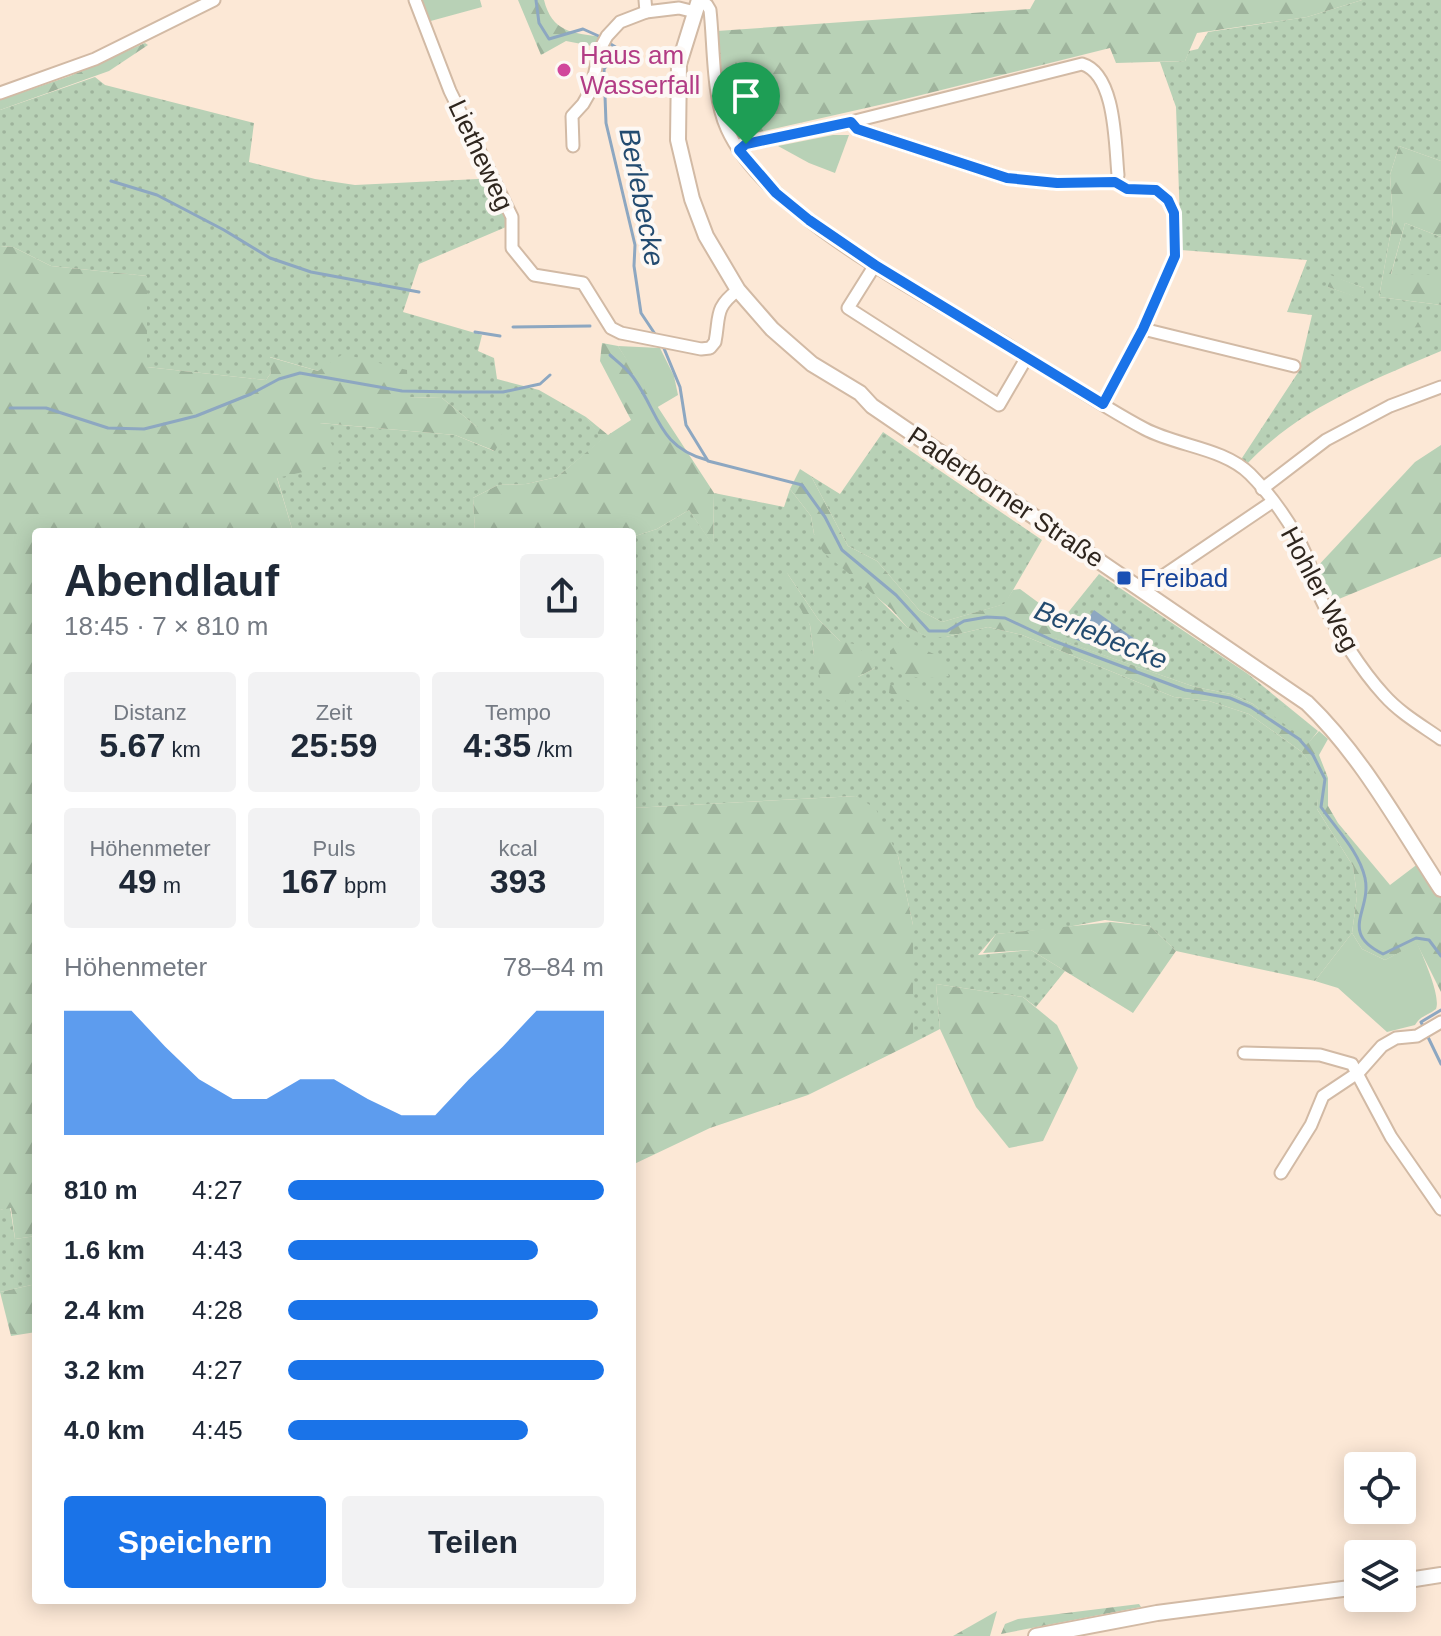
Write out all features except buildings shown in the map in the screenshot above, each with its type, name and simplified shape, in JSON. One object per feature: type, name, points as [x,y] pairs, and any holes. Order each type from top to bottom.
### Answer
[{"type":"main road","name":"Paderborner Straße","points":[[698,4],[679,64],[678,140],[692,199],[706,236],[738,290],[772,329],[827,375],[860,393],[872,406],[1307,703],[1353,753],[1441,889]]},
{"type":"main road","points":[[1416,1579],[1441,1575]]},
{"type":"main road","points":[[1036,1636],[1157,1613],[1344,1589]]},
{"type":"street","points":[[0,93],[95,59],[214,0]]},
{"type":"street","name":"Lietheweg","points":[[415,0],[450,91],[512,217],[512,248],[534,275],[583,283],[611,328],[632,336],[701,349],[710,348],[715,342],[720,308],[738,290]]},
{"type":"street","points":[[573,146],[572,116],[591,90],[600,49],[607,36],[620,22],[646,6],[679,8],[698,4]]},
{"type":"street","name":"Hohler Weg","points":[[698,4],[707,5],[710,10],[720,111],[739,150],[776,193],[809,220],[875,265],[1103,404],[1157,435],[1237,463],[1272,502],[1306,554],[1320,596],[1384,696],[1441,739]]},
{"type":"street","points":[[739,150],[746,144],[851,122],[1082,64],[1091,67],[1097,74],[1108,95],[1118,175],[1115,182]]},
{"type":"street","points":[[851,122],[857,129],[1007,178],[1057,183],[1115,182],[1127,189],[1156,190],[1168,200],[1174,213],[1175,256],[1143,329],[1103,404]]},
{"type":"street","points":[[875,265],[848,308],[999,405],[1027,357]]},
{"type":"street","points":[[1143,329],[1294,366]]},
{"type":"street","points":[[1262,489],[1326,440],[1390,406],[1441,387]]},
{"type":"street","points":[[1146,592],[1154,582],[1272,502]]},
{"type":"street","points":[[1281,1173],[1311,1125],[1323,1096],[1359,1072],[1382,1046],[1396,1038],[1417,1036],[1436,1024]]},
{"type":"street","points":[[1244,1053],[1320,1055],[1344,1059],[1359,1072],[1361,1084],[1391,1137],[1441,1209]]},
{"type":"green space","points":[[420,0],[480,0],[482,7],[427,22]]},
{"type":"green space","points":[[518,0],[544,0],[558,25],[573,32],[602,37],[597,47],[566,41],[541,55]]},
{"type":"green space","points":[[1035,0],[1362,0],[1307,17],[1197,33],[1185,61],[1116,63],[1110,48],[737,137],[726,115],[717,31],[1030,9]]},
{"type":"green space","points":[[1362,0],[1441,0],[1441,161],[1399,146],[1390,175],[1393,220],[1379,297],[1441,305],[1441,351],[1363,385],[1313,412],[1289,427],[1246,465],[1240,461],[1299,371],[1312,315],[1287,312],[1307,260],[1181,250],[1176,107],[1160,62],[1185,61],[1189,51],[1198,49],[1208,32],[1307,17]],"holes":[[[1328,275],[1364,288],[1364,299],[1328,287]]]},
{"type":"green space","points":[[145,43],[148,45],[109,71],[0,110],[0,100],[70,76]]},
{"type":"green space","points":[[95,77],[105,85],[254,123],[249,162],[315,179],[355,185],[478,179],[486,174],[509,220],[506,227],[419,264],[403,312],[482,335],[478,351],[494,358],[497,379],[539,390],[586,417],[603,439],[557,477],[526,484],[498,485],[473,498],[475,528],[292,528],[277,477],[319,423],[455,435],[494,451],[477,427],[442,398],[408,397],[270,357],[271,373],[266,380],[147,367],[147,276],[51,266],[13,247],[0,246],[0,110]]},
{"type":"green space","points":[[833,135],[849,135],[835,173],[778,146]]},
{"type":"green space","points":[[1399,146],[1441,161],[1441,237],[1405,223],[1391,274],[1441,275],[1441,305],[1379,297],[1393,220],[1390,175]]},
{"type":"green space","points":[[1405,223],[1441,237],[1441,275],[1391,275]]},
{"type":"green space","points":[[0,246],[13,247],[51,266],[147,276],[147,367],[266,380],[271,373],[269,357],[318,371],[343,354],[407,370],[408,397],[442,398],[477,427],[504,435],[495,451],[455,435],[320,423],[342,463],[277,478],[292,528],[32,528],[32,1237],[15,1239],[11,1208],[0,1210]]},
{"type":"green space","points":[[1328,274],[1364,288],[1364,300],[1328,287]]},
{"type":"green space","points":[[1388,319],[1433,320],[1432,327],[1387,328]]},
{"type":"green space","points":[[602,343],[618,346],[714,493],[713,546],[689,510],[657,529],[636,536],[636,528],[475,528],[473,498],[498,485],[526,484],[557,477],[602,439],[586,417],[608,435],[631,420],[600,361]]},
{"type":"green space","points":[[618,346],[660,348],[674,376],[678,395],[656,408]]},
{"type":"green space","points":[[883,432],[1042,540],[1005,604],[942,622],[919,610],[877,561],[848,546],[811,476],[840,494]]},
{"type":"green space","points":[[1441,445],[1441,557],[1334,601],[1316,568],[1415,462]]},
{"type":"green space","points":[[800,469],[811,476],[848,546],[877,561],[919,610],[942,622],[1004,604],[1013,590],[1020,589],[1062,620],[1055,638],[1195,687],[1231,694],[1253,704],[1307,744],[1319,731],[1328,739],[1319,755],[1328,778],[1328,806],[1338,823],[1390,885],[1419,863],[1441,897],[1441,992],[1417,944],[1385,960],[1362,949],[1352,933],[1357,896],[1353,866],[1317,809],[1319,778],[1302,752],[1249,714],[1209,701],[1174,697],[1022,635],[988,627],[946,637],[927,637],[907,627],[891,609],[823,552],[814,534],[811,516],[790,489]]},
{"type":"green space","points":[[790,489],[811,516],[814,534],[907,627],[928,637],[946,637],[988,627],[1022,635],[1174,697],[1209,701],[1249,714],[1302,752],[1320,778],[1317,809],[1353,866],[1357,896],[1352,933],[1315,981],[1176,951],[1150,926],[1105,920],[1062,928],[996,934],[978,955],[1031,950],[1065,971],[1036,1007],[1023,997],[936,984],[940,1029],[913,1043],[913,925],[898,856],[856,796],[636,808],[636,536],[657,529],[689,510],[713,545],[714,493],[784,507]],"holes":[[[787,573],[818,619],[875,668],[858,677],[814,655],[810,625]]]},
{"type":"green space","points":[[787,573],[818,619],[840,641],[854,644],[870,658],[875,668],[858,677],[844,704],[826,699],[814,655],[810,625],[780,574]]},
{"type":"green space","points":[[1099,574],[1248,674],[1318,731],[1307,745],[1253,704],[1231,694],[1195,687],[1054,638],[1062,620]]},
{"type":"green space","points":[[902,639],[936,655],[949,676],[917,677],[895,670],[890,665],[890,651]]},
{"type":"green space","points":[[890,685],[921,689],[935,704],[923,706],[889,693]]},
{"type":"green space","points":[[1280,703],[1307,723],[1298,734],[1272,715]]},
{"type":"green space","points":[[856,796],[876,809],[898,856],[913,925],[913,1043],[808,1095],[710,1128],[636,1163],[636,808]]},
{"type":"green space","points":[[1111,922],[1150,926],[1176,951],[1133,1013],[1031,950],[983,953],[996,934]]},
{"type":"green space","points":[[1352,933],[1362,949],[1385,960],[1417,943],[1434,987],[1436,1009],[1415,1025],[1387,1032],[1338,988],[1315,981]]},
{"type":"green space","points":[[936,984],[1023,997],[1057,1025],[1078,1068],[1043,1141],[1009,1148],[976,1107],[940,1029]]},
{"type":"green space","points":[[10,1207],[15,1239],[32,1237],[32,1285],[0,1292],[0,1210]]},
{"type":"green space","points":[[32,1285],[32,1333],[11,1336],[0,1292]]},
{"type":"green space","points":[[1139,1604],[1141,1607],[1001,1634],[1005,1624],[1018,1619]]},
{"type":"green space","points":[[997,1611],[990,1636],[953,1636]]},
{"type":"water","points":[[1094,610],[1149,649],[1139,662],[1074,639]]},
{"type":"waterway","name":"Berlebecke","points":[[536,0],[539,23],[549,39],[583,29],[603,38]]},
{"type":"waterway","name":"Berlebecke","points":[[609,43],[622,54],[604,69],[606,123],[635,245],[634,266],[641,313],[657,337]]},
{"type":"waterway","points":[[111,181],[157,195],[270,258],[311,272],[419,292]]},
{"type":"waterway","points":[[513,327],[590,326]]},
{"type":"waterway","points":[[475,332],[500,336]]},
{"type":"waterway","name":"Berlebecke","points":[[663,346],[680,387],[686,425],[708,461],[802,485],[825,517],[842,550],[896,595],[929,631],[947,631],[964,621],[987,617],[1005,618],[1054,641],[1185,690],[1230,698],[1251,707],[1299,739],[1313,755],[1325,779],[1321,807],[1362,868],[1366,890],[1359,929],[1362,937],[1383,954],[1416,938],[1429,940],[1441,956]]},
{"type":"waterway","points":[[610,355],[633,377],[669,438],[678,447],[707,460]]},
{"type":"waterway","points":[[10,408],[46,408],[108,428],[144,429],[196,416],[279,379],[300,373],[402,391],[457,392],[503,392],[540,384],[550,375]]},
{"type":"waterway","name":"Berlebecke","points":[[1423,1026],[1421,1022],[1441,1010]]},
{"type":"waterway","name":"Berlebecke","points":[[1426,1033],[1441,1064]]},
{"type":"place","name":"Haus am Wasserfall","points":[[564,70]]},
{"type":"place","name":"Freibad","points":[[1124,578]]},
{"type":"route","points":[[851,122],[857,129],[1007,178],[1057,183],[1115,182],[1127,189],[1156,190],[1172,206],[1175,256],[1143,329],[1103,404],[875,265],[809,220],[776,193],[757,172],[739,150],[746,144],[851,122]]}]
